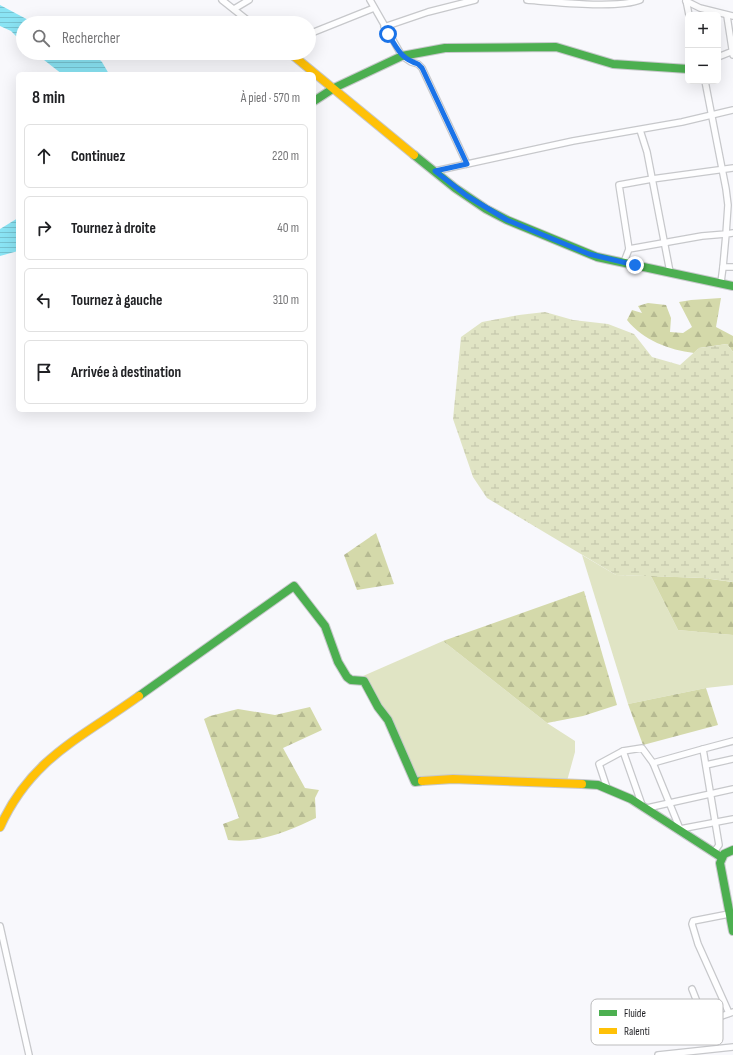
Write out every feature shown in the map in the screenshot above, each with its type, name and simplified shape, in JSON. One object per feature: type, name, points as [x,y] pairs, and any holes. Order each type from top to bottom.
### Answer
[{"type":"street","points":[[222,0],[242,16]]},
{"type":"street","points":[[234,9],[250,0]]},
{"type":"street","points":[[370,0],[384,27],[402,56],[411,62],[418,64],[422,68],[467,164]]},
{"type":"street","points":[[384,27],[428,12],[475,0]]},
{"type":"street","points":[[527,0],[618,4],[640,0]]},
{"type":"street","points":[[686,1],[688,12]]},
{"type":"street","points":[[686,1],[700,8],[730,16],[733,52],[721,56]]},
{"type":"street","points":[[316,31],[374,8]]},
{"type":"street","points":[[316,99],[334,88],[402,56],[450,48],[556,47],[613,64],[685,69]]},
{"type":"street","points":[[299,60],[314,72]]},
{"type":"street","points":[[316,74],[467,196],[507,220],[589,254],[721,282],[733,286]]},
{"type":"street","points":[[706,84],[728,205],[721,282]]},
{"type":"street","points":[[435,171],[733,110]]},
{"type":"street","points":[[640,130],[652,179],[670,272]]},
{"type":"street","points":[[624,262],[629,249],[619,185],[733,168]]},
{"type":"street","points":[[629,249],[733,232]]},
{"type":"street","points":[[722,267],[733,267]]},
{"type":"street","points":[[0,827],[8,808],[21,789],[58,751],[88,728],[132,700],[294,586],[325,626],[338,662],[347,677],[351,680],[364,681],[378,707],[385,714],[415,782],[453,780],[574,782],[593,784],[607,788],[644,807],[721,857]]},
{"type":"street","points":[[653,763],[733,741]]},
{"type":"street","points":[[607,788],[599,764],[623,751],[642,748],[653,763],[680,829]]},
{"type":"street","points":[[703,749],[719,846],[714,852]]},
{"type":"street","points":[[623,751],[644,807]]},
{"type":"street","points":[[706,765],[733,759]]},
{"type":"street","points":[[644,807],[733,788]]},
{"type":"street","points":[[680,829],[733,819]]},
{"type":"street","points":[[733,850],[721,857],[720,863],[733,931]]},
{"type":"street","points":[[729,914],[694,921],[692,924],[698,944],[731,1012]]},
{"type":"street","points":[[0,926],[29,1055]]},
{"type":"street","points":[[692,989],[696,999]]},
{"type":"street","points":[[658,1055],[733,1047]]},
{"type":"green space","points":[[721,298],[716,327],[733,336],[733,352],[727,344],[699,348],[694,353],[666,347],[641,333],[627,320],[632,310],[642,313],[638,306],[648,303],[666,305],[671,318],[670,332],[683,333],[692,327],[679,302]]},
{"type":"green space","points":[[545,312],[573,320],[608,324],[634,334],[652,357],[680,365],[699,348],[727,344],[733,352],[733,582],[703,578],[616,575],[487,498],[473,477],[453,419],[461,337],[482,322]]},
{"type":"green space","points":[[376,533],[394,584],[357,590],[344,555]]},
{"type":"green space","points":[[582,555],[616,575],[651,576],[678,630],[733,635],[733,685],[706,688],[628,704]]},
{"type":"green space","points":[[651,576],[703,578],[733,582],[733,635],[678,630]]},
{"type":"green space","points":[[584,591],[617,705],[583,716],[547,723],[443,641]]},
{"type":"green space","points":[[443,641],[547,723],[575,741],[575,752],[567,781],[416,781],[363,676]]},
{"type":"green space","points":[[706,688],[718,725],[643,745],[628,704]]},
{"type":"green space","points":[[310,707],[322,730],[283,748],[305,788],[319,790],[315,798],[316,818],[284,832],[262,838],[240,841],[228,840],[223,824],[239,818],[204,719],[238,709],[275,715]]},
{"type":"water","points":[[0,5],[21,16],[16,16],[16,36],[11,31],[0,26]]},
{"type":"water","points":[[44,60],[100,60],[108,72],[59,72]]},
{"type":"water","points":[[16,219],[16,252],[0,256],[0,229]]},
{"type":"traffic: fast","points":[[316,100],[334,88],[402,56],[445,48],[556,47],[613,64],[685,69]]},
{"type":"traffic: fast","points":[[414,155],[455,188],[486,209],[507,220],[597,257],[733,286]]},
{"type":"traffic: fast","points":[[139,696],[294,586],[325,626],[338,662],[347,677],[351,680],[364,681],[378,707],[388,720],[415,782],[422,781]]},
{"type":"traffic: fast","points":[[582,784],[598,785],[631,799],[721,857]]},
{"type":"traffic: fast","points":[[733,850],[724,854],[720,863],[733,931]]},
{"type":"traffic: slow","points":[[299,60],[313,72]]},
{"type":"traffic: slow","points":[[316,74],[414,155]]},
{"type":"traffic: slow","points":[[0,827],[12,803],[42,766],[59,751],[139,696]]},
{"type":"traffic: slow","points":[[422,781],[453,779],[582,784]]},
{"type":"route","points":[[388,34],[402,56],[408,61],[418,64],[422,68],[467,164],[435,171],[455,188],[486,209],[507,220],[589,254],[635,265]]}]
